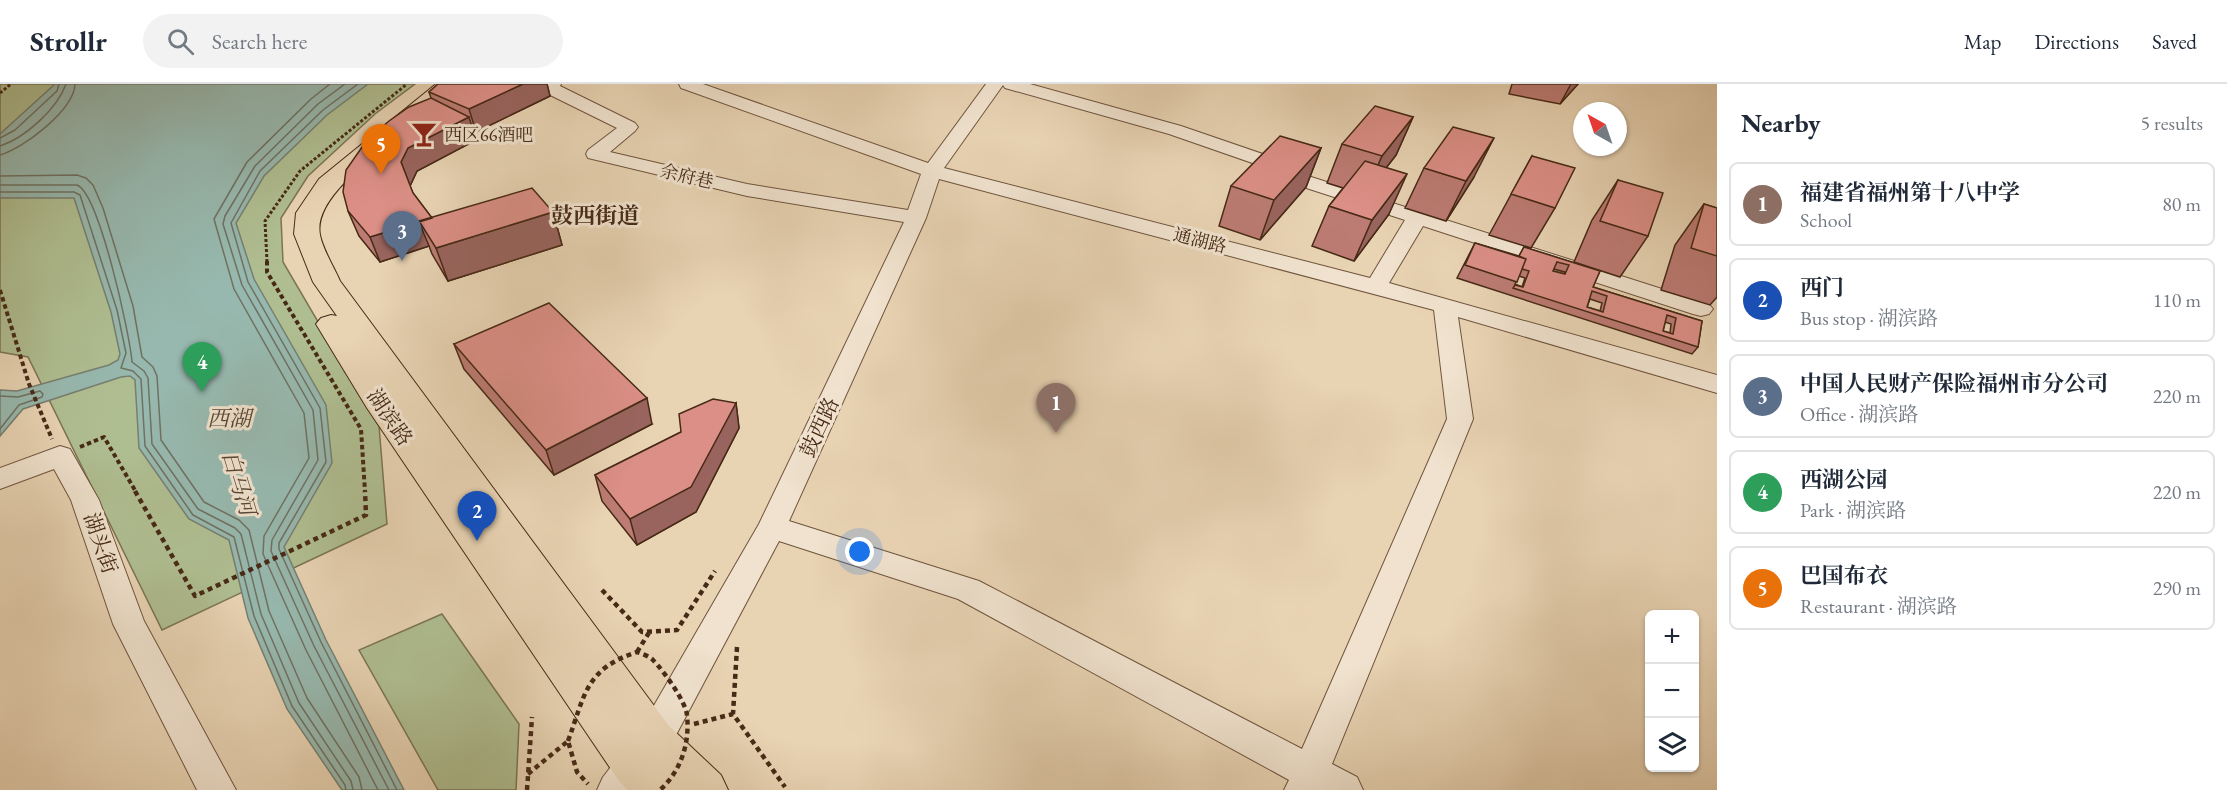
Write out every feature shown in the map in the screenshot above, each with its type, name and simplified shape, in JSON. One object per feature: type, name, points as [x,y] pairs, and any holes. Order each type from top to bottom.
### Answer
[{"type":"main road","name":"湖滨路","points":[[434,84],[327,169],[300,196],[290,221],[287,247],[311,291],[378,400],[652,767]]},
{"type":"main road","name":"湖滨路","points":[[449,84],[328,184],[309,213],[307,234],[310,245],[327,282],[652,767]]},
{"type":"main road","points":[[652,767],[705,790]]},
{"type":"street","name":"余府巷","points":[[553,84],[548,87],[629,126],[596,154],[747,190],[916,218]]},
{"type":"street","name":"通湖路","points":[[687,84],[932,171],[1376,286],[1717,384]]},
{"type":"street","name":"鼓西路","points":[[652,767],[772,527],[916,218],[932,171],[995,84]]},
{"type":"street","points":[[1011,84],[1175,130],[1288,169],[1301,180],[1701,309]]},
{"type":"street","points":[[1376,286],[1417,218]]},
{"type":"street","points":[[1307,780],[1460,419],[1445,306]]},
{"type":"street","points":[[0,479],[60,456]]},
{"type":"street","name":"湖头街","points":[[60,456],[85,500],[129,624],[217,790]]},
{"type":"street","points":[[772,527],[968,590],[1307,780],[1344,790]]},
{"type":"path","points":[[0,93],[11,84]]},
{"type":"path","points":[[0,290],[29,384],[60,456],[104,437],[195,596],[366,515]]},
{"type":"path","points":[[602,590],[642,632],[677,630],[715,571]]},
{"type":"path","points":[[528,774],[568,741],[590,681],[616,659],[637,652],[650,631]]},
{"type":"path","points":[[737,647],[733,714],[785,787]]},
{"type":"path","points":[[637,652],[652,658],[669,680],[687,713],[652,767]]},
{"type":"path","points":[[652,767],[733,714]]},
{"type":"path","points":[[527,790],[532,717]]},
{"type":"path","points":[[568,741],[577,772],[593,790]]},
{"type":"path","points":[[684,754],[672,778],[652,767],[684,754]]},
{"type":"green space","points":[[0,84],[415,84],[375,114],[308,176],[281,218],[283,262],[379,426],[387,524],[162,630],[28,357],[0,352]]},
{"type":"green space","points":[[442,614],[519,724],[516,790],[438,790],[359,650]]},
{"type":"water","name":"西湖","points":[[55,84],[368,84],[327,115],[264,176],[236,223],[254,279],[326,405],[332,463],[284,547],[326,640],[404,790],[342,790],[287,709],[248,618],[229,540],[189,519],[139,448],[135,380],[130,376],[121,377],[23,409],[0,436],[0,390],[17,391],[109,365],[118,360],[120,354],[111,312],[74,198],[0,198],[0,134]]},
{"type":"building","points":[[438,84],[523,84],[469,109],[429,92]]},
{"type":"building","points":[[431,98],[469,117],[408,148],[401,162],[413,193],[432,218],[370,237],[348,211],[343,192],[346,170],[367,140],[389,121],[409,107]]},
{"type":"building","points":[[1375,106],[1413,117],[1382,156],[1342,144]]},
{"type":"building","points":[[1453,127],[1494,138],[1466,181],[1424,168]]},
{"type":"building","points":[[1280,136],[1321,148],[1274,200],[1231,186]]},
{"type":"building","points":[[1532,156],[1575,168],[1555,208],[1511,194]]},
{"type":"building","points":[[1365,161],[1407,174],[1372,220],[1329,206]]},
{"type":"building","points":[[1618,180],[1663,193],[1648,236],[1600,221]]},
{"type":"building","points":[[532,188],[553,212],[436,248],[419,221]]},
{"type":"building","points":[[1704,204],[1717,208],[1717,256],[1691,248]]},
{"type":"building","points":[[1475,243],[1526,259],[1517,282],[1465,265]]},
{"type":"building","points":[[1524,247],[1600,271],[1593,287],[1702,321],[1698,347],[1513,288],[1515,285],[1523,287],[1529,271],[1522,269],[1526,259],[1519,256]],"holes":[[[1557,262],[1569,265],[1565,274],[1553,271]],[[1592,291],[1607,296],[1603,312],[1587,307]],[[1667,315],[1676,318],[1673,334],[1663,331]]]},
{"type":"building","points":[[549,303],[647,398],[546,450],[454,344]]},
{"type":"building","points":[[713,399],[736,403],[691,487],[630,519],[595,475],[681,432],[679,414]]},
{"type":"place","name":"西区66酒吧","points":[[424,134]]},
{"type":"place","name":"巴国布衣","points":[[381,174]]},
{"type":"place","name":"中国人民财产保险福州市分公司","points":[[402,261]]},
{"type":"place","name":"西湖公园","points":[[202,392]]},
{"type":"place","name":"福建省福州第十八中学","points":[[1056,433]]},
{"type":"place","name":"西门","points":[[477,541]]},
{"type":"district","name":"鼓西街道","points":[[595,215]]},
{"type":"water label","name":"白马河","points":[[239,483]]}]
